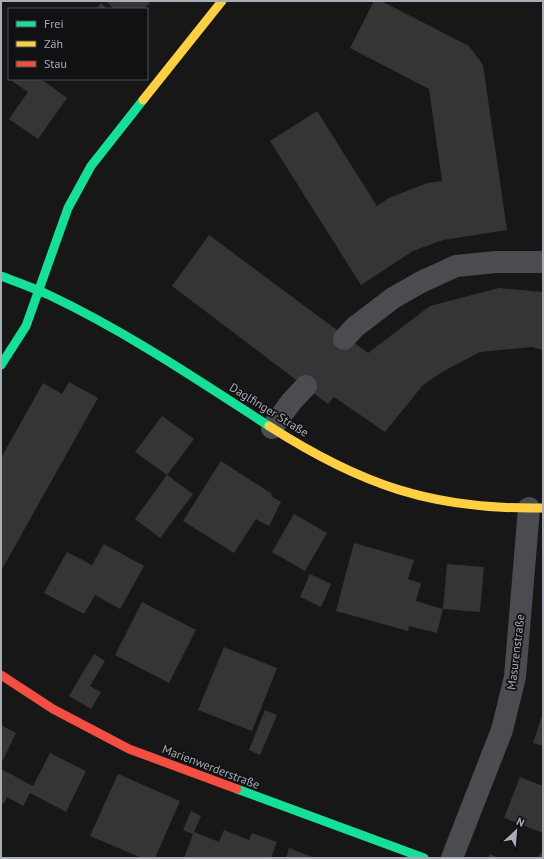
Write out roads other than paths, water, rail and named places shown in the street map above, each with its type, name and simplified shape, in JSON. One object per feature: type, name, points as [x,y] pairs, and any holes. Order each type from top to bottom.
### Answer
[{"type":"street","points":[[1,365],[26,326],[68,208],[91,166],[222,1]]},
{"type":"street","points":[[344,339],[355,327],[392,298],[421,282],[456,266],[496,262],[543,262]]},
{"type":"street","name":"Daglfinger Straße","points":[[1,276],[39,290],[129,337],[203,382],[272,428],[346,470],[378,484],[406,493],[474,505],[536,508]]},
{"type":"street","points":[[272,428],[306,386]]},
{"type":"street","name":"Masurenstraße","points":[[452,858],[502,730],[515,677],[536,508]]},
{"type":"street","name":"Marienwerderstraße","points":[[1,675],[53,709],[129,749],[424,858]]},
{"type":"tunnel","points":[[306,386],[344,339]]}]
